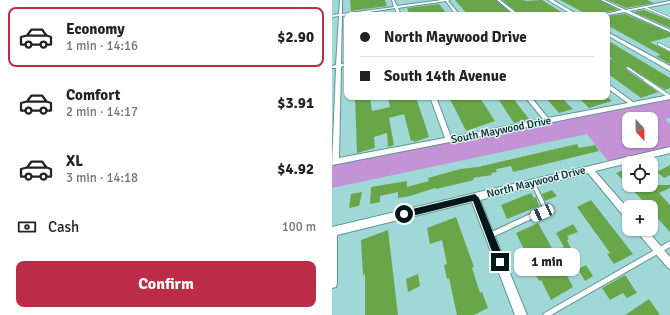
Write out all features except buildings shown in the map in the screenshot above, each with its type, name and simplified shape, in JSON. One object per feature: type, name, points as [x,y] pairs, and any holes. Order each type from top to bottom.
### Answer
[{"type":"street","points":[[334,162],[341,0]]},
{"type":"street","points":[[393,0],[398,12]]},
{"type":"street","points":[[446,0],[456,12]]},
{"type":"street","points":[[361,12],[449,0]]},
{"type":"street","points":[[498,0],[513,12]]},
{"type":"street","points":[[550,0],[571,12]]},
{"type":"street","points":[[602,0],[670,32]]},
{"type":"street","points":[[654,0],[670,6]]},
{"type":"street","points":[[610,14],[670,2]]},
{"type":"street","points":[[332,16],[344,14]]},
{"type":"street","points":[[610,35],[670,69]]},
{"type":"street","points":[[332,67],[344,65]]},
{"type":"street","points":[[610,86],[632,104]]},
{"type":"street","name":"South Maywood Drive","points":[[334,162],[670,97]]},
{"type":"street","points":[[434,100],[449,140]]},
{"type":"street","points":[[530,100],[547,121]]},
{"type":"street","name":"North Maywood Drive","points":[[333,232],[670,150]]},
{"type":"street","points":[[589,169],[622,208]]},
{"type":"street","points":[[475,198],[521,315]]},
{"type":"street","points":[[332,283],[333,232]]},
{"type":"street","points":[[646,236],[670,264]]},
{"type":"lane","points":[[644,7],[670,18]]},
{"type":"lane","points":[[659,44],[670,50]]},
{"type":"lane","points":[[628,68],[670,97]]},
{"type":"lane","points":[[490,235],[544,211],[544,206],[533,183]]},
{"type":"lane","points":[[546,315],[670,244]]},
{"type":"shaded area","points":[[670,99],[670,118],[665,119],[670,124],[670,147],[630,156],[622,156],[622,158],[608,161],[587,134],[332,188],[332,165]]},
{"type":"route","points":[[404,214],[475,198],[500,262]]}]
